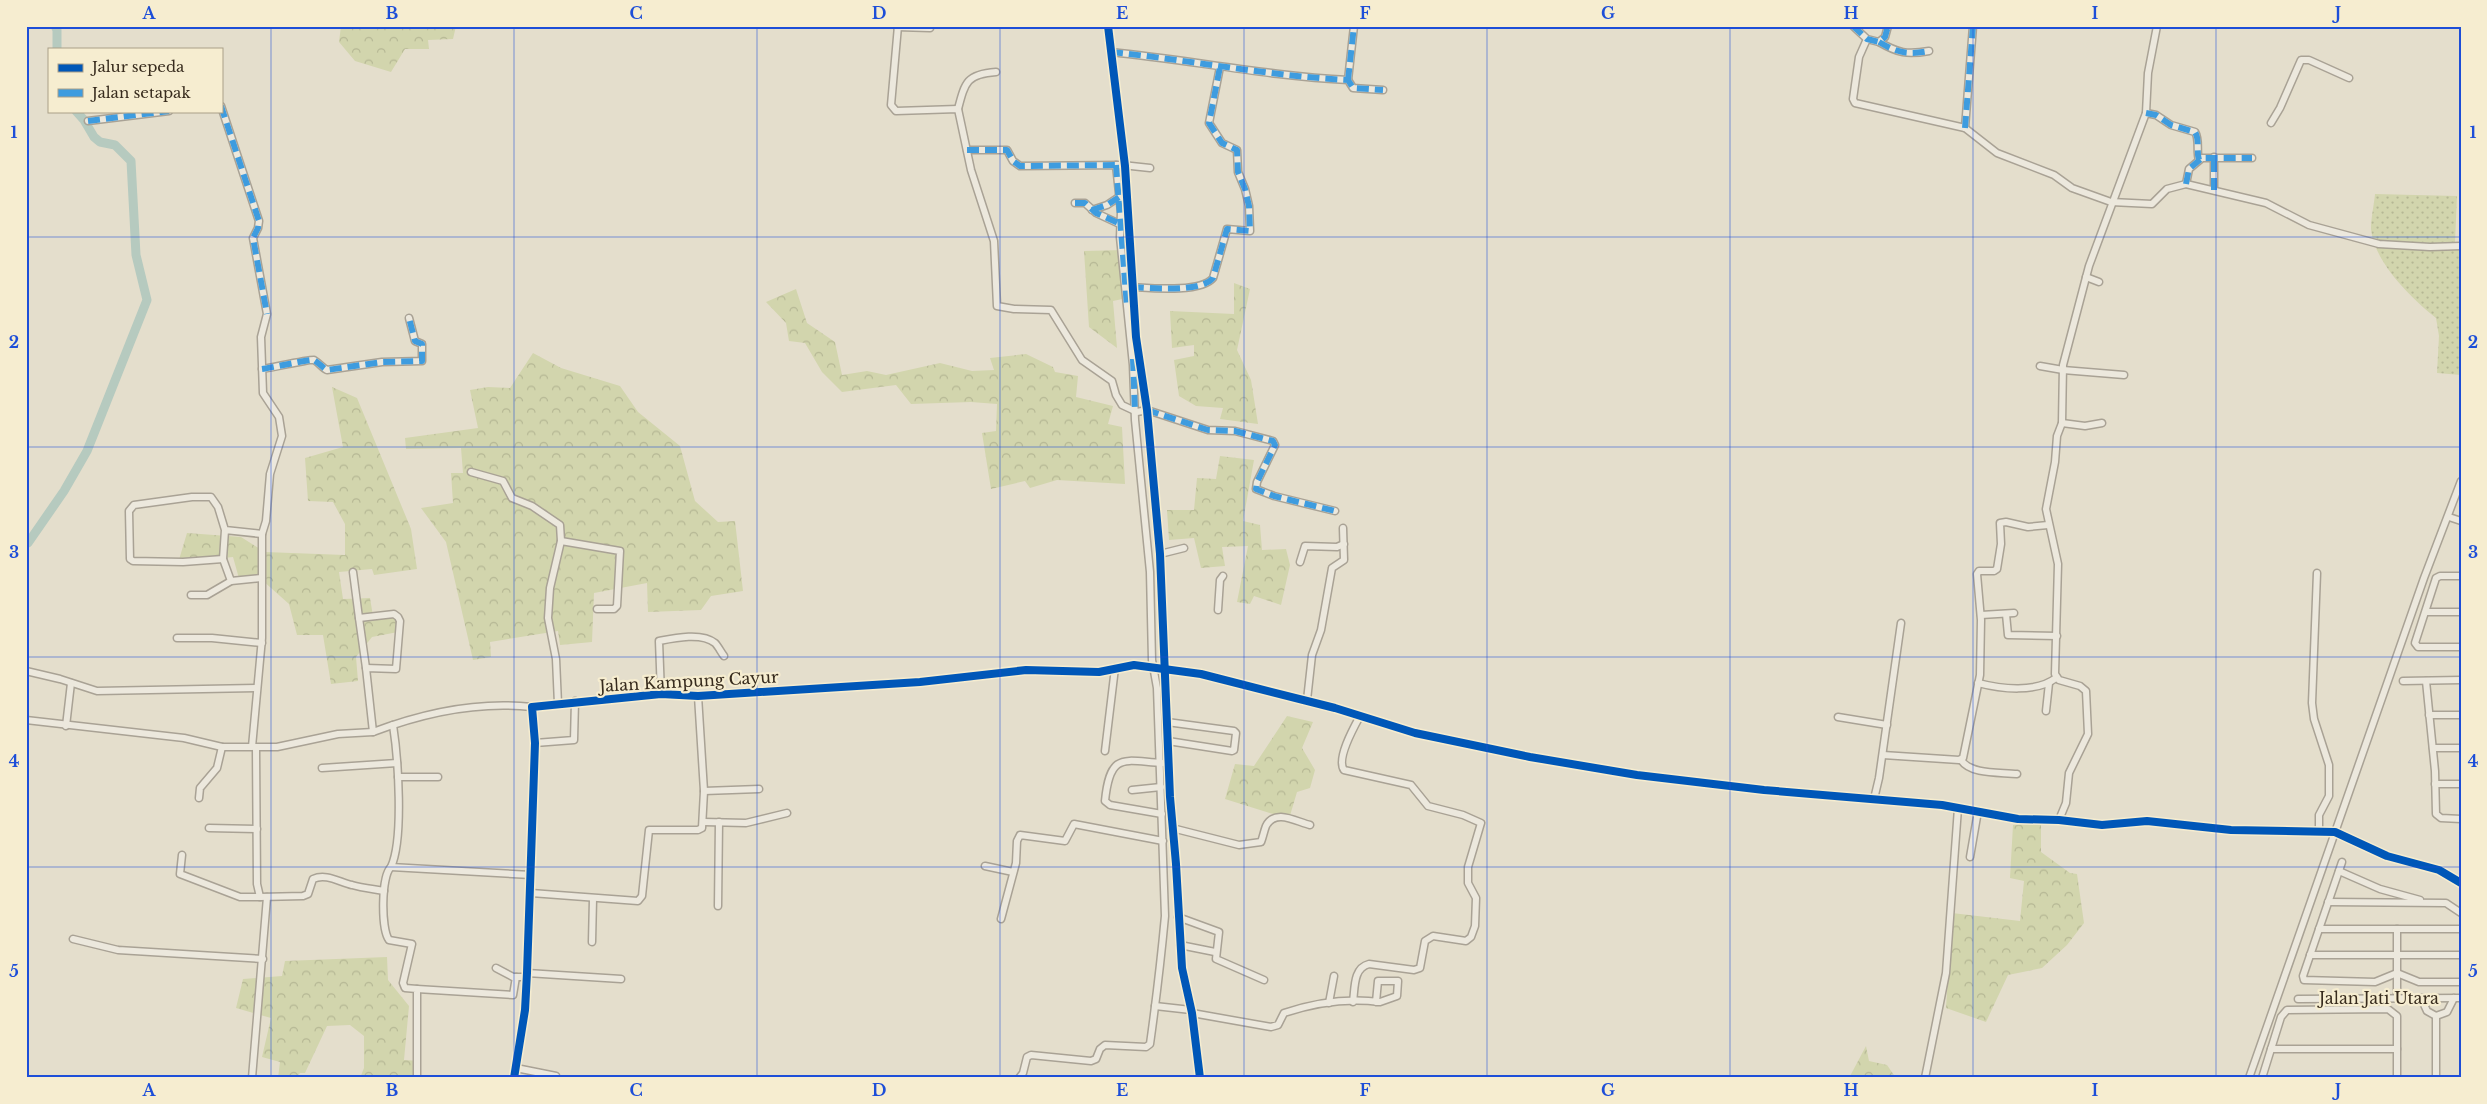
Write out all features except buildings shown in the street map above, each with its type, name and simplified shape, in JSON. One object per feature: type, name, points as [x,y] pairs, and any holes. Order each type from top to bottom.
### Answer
[{"type":"street","points":[[1019,1078],[1023,1073],[1027,1057],[1031,1055],[1091,1061],[1096,1059],[1100,1048],[1105,1045],[1146,1047],[1150,1044],[1160,977],[1165,916],[1160,763],[1160,554],[1132,287],[1130,226],[1120,165],[1108,26]]},
{"type":"street","points":[[1354,26],[1348,80],[1353,88],[1383,90]]},
{"type":"street","points":[[1853,26],[1867,40],[1879,42],[1896,52],[1914,53],[1929,51]]},
{"type":"street","points":[[1879,42],[1885,37],[1888,26]]},
{"type":"street","points":[[1965,128],[1973,26]]},
{"type":"street","points":[[2056,678],[2058,564],[2055,544],[2048,525],[2047,496],[2055,462],[2057,436],[2062,423],[2062,370],[2086,277],[2111,202],[2124,176],[2146,113],[2148,73],[2157,26]]},
{"type":"street","points":[[930,28],[897,27],[892,108],[896,111],[958,109]]},
{"type":"street","points":[[1867,40],[1860,56],[1853,99],[1855,103],[1965,128],[1997,154],[2054,175],[2072,188],[2111,202],[2152,204],[2167,189],[2186,184],[2266,202],[2309,225],[2379,244],[2430,247],[2461,246]]},
{"type":"street","points":[[1111,52],[1166,57],[1220,67],[1348,80]]},
{"type":"street","points":[[2271,123],[2280,108],[2301,60],[2309,60],[2349,78]]},
{"type":"street","points":[[1132,287],[1173,288],[1207,282],[1212,278],[1227,229],[1250,231],[1249,206],[1243,182],[1238,172],[1237,150],[1222,143],[1209,123],[1220,67]]},
{"type":"street","points":[[996,72],[980,73],[969,80],[958,109],[967,150],[994,241],[997,306],[1014,310],[1051,310],[1082,360],[1112,381],[1119,401],[1127,409],[1136,412],[1146,411],[1208,430],[1235,431],[1273,441],[1275,445],[1257,482],[1256,489],[1281,498],[1335,511]]},
{"type":"street","points":[[222,109],[259,221],[253,238],[267,314],[261,337],[263,393],[268,403],[277,413],[282,436],[270,474],[266,521],[262,534],[262,643],[256,688],[254,748],[257,884],[264,897],[263,959],[252,1078]]},
{"type":"street","points":[[88,121],[161,112]]},
{"type":"street","points":[[2146,113],[2156,115],[2171,125],[2195,132],[2197,136],[2196,151],[2199,160]]},
{"type":"street","points":[[967,150],[1007,150],[1012,161],[1020,166],[1120,165],[1150,168]]},
{"type":"street","points":[[2214,157],[2214,190]]},
{"type":"street","points":[[2186,184],[2189,169],[2202,158],[2252,158]]},
{"type":"street","points":[[1120,165],[1120,237],[1134,365],[1136,412],[1150,572],[1167,722],[1180,945],[1183,974],[1192,1012],[1200,1078]]},
{"type":"street","points":[[1092,210],[1106,205],[1119,197]]},
{"type":"street","points":[[1075,203],[1085,203],[1092,210],[1121,226],[1130,226]]},
{"type":"street","points":[[2086,277],[2099,282]]},
{"type":"street","points":[[262,369],[290,365],[309,359],[327,370],[382,362],[422,361],[422,344],[415,341],[409,318]]},
{"type":"street","points":[[2040,366],[2062,370],[2124,375]]},
{"type":"street","points":[[2062,423],[2085,426],[2102,423]]},
{"type":"street","points":[[471,472],[503,481],[512,498],[532,506],[559,524],[561,541],[550,588],[548,618],[557,670],[558,704]]},
{"type":"street","points":[[2249,1078],[2424,578],[2449,518],[2461,481]]},
{"type":"street","points":[[223,559],[183,562],[131,560],[129,511],[134,505],[192,497],[211,497],[218,507],[225,530],[223,559],[231,581]]},
{"type":"street","points":[[2449,518],[2461,521]]},
{"type":"street","points":[[1961,760],[1978,683],[1981,654],[1981,614],[1977,574],[1979,571],[1994,571],[1997,569],[2002,544],[2000,522],[2028,526],[2048,525]]},
{"type":"street","points":[[1307,700],[1312,655],[1321,630],[1332,568],[1336,564],[1344,562],[1344,528]]},
{"type":"street","points":[[225,530],[262,534]]},
{"type":"street","points":[[561,541],[620,551],[616,606],[614,609],[597,609]]},
{"type":"street","points":[[1300,562],[1305,546],[1337,547],[1344,544]]},
{"type":"street","points":[[1160,554],[1184,548]]},
{"type":"street","points":[[353,572],[373,732]]},
{"type":"street","points":[[2317,573],[2312,703],[2316,727],[2329,765],[2330,785],[2327,803],[2319,815],[2319,831]]},
{"type":"street","points":[[1218,610],[1220,580],[1223,576]]},
{"type":"street","points":[[2461,576],[2438,576],[2415,643],[2418,647],[2461,647]]},
{"type":"street","points":[[191,595],[207,595],[231,581],[261,578]]},
{"type":"street","points":[[2426,612],[2461,612]]},
{"type":"street","points":[[1981,614],[2014,613]]},
{"type":"street","points":[[359,618],[394,614],[398,616],[400,621],[396,669],[366,668]]},
{"type":"street","points":[[2006,614],[2008,635],[2057,636]]},
{"type":"street","points":[[1874,799],[1883,754],[1901,623]]},
{"type":"street","points":[[177,638],[212,638],[262,643]]},
{"type":"street","points":[[661,694],[660,640],[708,639],[716,644],[724,656]]},
{"type":"street","name":"Jalan Kampung Cayur","points":[[254,748],[338,734],[373,732],[426,715],[469,708],[532,707],[575,701],[661,694],[698,696],[920,682],[1026,670],[1099,672],[1134,665],[1160,670],[1195,672],[1307,700],[1422,735],[1578,766],[1764,790],[1958,808],[2018,819],[2059,820],[2102,825],[2147,821],[2231,830],[2335,832]]},
{"type":"street","points":[[1104,752],[1115,668]]},
{"type":"street","points":[[26,671],[103,691],[256,688]]},
{"type":"street","points":[[1978,683],[2006,688],[2049,683],[2056,678]]},
{"type":"street","points":[[2056,678],[2084,688],[2088,704],[2088,734],[2070,773],[2066,803],[2059,820]]},
{"type":"street","points":[[2426,680],[2433,748],[2436,812],[2441,818],[2461,819]]},
{"type":"street","points":[[2403,681],[2461,680]]},
{"type":"street","points":[[66,726],[71,683]]},
{"type":"street","points":[[2046,711],[2049,683]]},
{"type":"street","points":[[531,893],[635,902],[640,900],[648,830],[698,830],[702,828],[704,822],[704,791],[698,696]]},
{"type":"street","points":[[535,743],[574,740],[575,701]]},
{"type":"street","points":[[514,1078],[527,975],[531,893],[535,743],[532,707]]},
{"type":"street","points":[[2430,716],[2461,715]]},
{"type":"street","points":[[1353,1002],[1358,972],[1363,966],[1368,964],[1414,970],[1420,968],[1426,941],[1429,938],[1433,936],[1466,941],[1472,937],[1475,926],[1476,898],[1468,883],[1468,867],[1480,823],[1463,815],[1428,806],[1411,785],[1344,770],[1342,763],[1345,748],[1360,716]]},
{"type":"street","points":[[1838,718],[1887,725]]},
{"type":"street","points":[[26,720],[184,738],[222,747],[254,748]]},
{"type":"street","points":[[1167,722],[1212,727],[1236,733],[1234,750],[1232,751],[1168,741]]},
{"type":"street","points":[[393,725],[398,763],[396,851],[391,867],[387,870],[384,891],[386,936],[394,941],[412,944],[403,983],[405,988],[513,995],[516,977]]},
{"type":"street","points":[[199,798],[200,788],[217,768],[222,747]]},
{"type":"street","points":[[2433,748],[2461,748]]},
{"type":"street","points":[[1883,754],[1961,760],[1969,768],[2017,774]]},
{"type":"street","points":[[1162,814],[1110,805],[1105,801],[1112,773],[1120,762],[1132,759],[1160,763],[1169,762]]},
{"type":"street","points":[[322,768],[398,763]]},
{"type":"street","points":[[398,777],[438,776]]},
{"type":"street","points":[[2435,784],[2461,784]]},
{"type":"street","points":[[1132,790],[1161,787]]},
{"type":"street","points":[[704,791],[759,789]]},
{"type":"street","points":[[1925,1078],[1946,973],[1958,808]]},
{"type":"street","points":[[1970,857],[1978,811]]},
{"type":"street","points":[[704,822],[746,823],[787,813]]},
{"type":"street","points":[[1172,828],[1243,845],[1261,842],[1266,826],[1277,817],[1291,818],[1310,825]]},
{"type":"street","points":[[718,906],[719,822]]},
{"type":"street","points":[[1001,919],[1014,872],[1020,835],[1065,841],[1074,824],[1163,841]]},
{"type":"street","points":[[209,828],[257,829]]},
{"type":"street","points":[[2335,832],[2387,856],[2439,870],[2461,883]]},
{"type":"street","points":[[182,855],[180,874],[240,897],[297,898],[306,895],[312,881],[319,877],[330,877],[353,886],[384,891]]},
{"type":"street","points":[[2342,862],[2303,976],[2307,982],[2375,982],[2397,973],[2419,982],[2461,982]]},
{"type":"street","points":[[984,866],[1014,872]]},
{"type":"street","points":[[391,867],[531,875]]},
{"type":"street","points":[[2339,871],[2380,889],[2428,902]]},
{"type":"street","points":[[592,942],[593,899]]},
{"type":"street","points":[[2328,902],[2446,902],[2461,912]]},
{"type":"street","points":[[1178,916],[1218,932],[1214,958],[1264,980]]},
{"type":"street","points":[[2319,929],[2461,929]]},
{"type":"street","points":[[2397,929],[2397,998]]},
{"type":"street","points":[[73,939],[118,950],[263,959]]},
{"type":"street","points":[[1180,945],[1215,952]]},
{"type":"street","points":[[2310,955],[2461,955]]},
{"type":"street","points":[[496,968],[516,977],[527,975],[621,979]]},
{"type":"street","points":[[1329,1003],[1334,976]]},
{"type":"street","points":[[417,988],[418,1078]]},
{"type":"street","points":[[2421,998],[2427,1012],[2436,1016],[2447,1012],[2457,998]]},
{"type":"street","name":"Jalan Jati Utara","points":[[2298,999],[2457,998]]},
{"type":"street","points":[[1155,1006],[1271,1028],[1278,1026],[1284,1013],[1304,1006],[1329,1003],[1376,1002]]},
{"type":"street","points":[[2262,1078],[2281,1017],[2287,1010],[2391,1010],[2397,1016],[2396,1078]]},
{"type":"street","points":[[2436,1016],[2436,1078]]},
{"type":"street","points":[[2271,1049],[2397,1049]]},
{"type":"street","points":[[516,1068],[556,1076]]},
{"type":"green space","points":[[341,26],[456,26],[453,39],[428,40],[429,49],[405,49],[391,72],[355,61],[339,42]]},
{"type":"green space","points":[[2375,194],[2457,196],[2455,242],[2461,242],[2461,375],[2437,373],[2439,336],[2436,318],[2405,290],[2379,254],[2371,229]]},
{"type":"green space","points":[[1124,250],[1127,298],[1113,301],[1117,348],[1089,327],[1084,251]]},
{"type":"green space","points":[[1234,283],[1250,289],[1237,350],[1251,380],[1258,424],[1220,419],[1223,408],[1196,406],[1179,396],[1174,360],[1194,356],[1194,345],[1172,348],[1170,311],[1234,314]]},
{"type":"green space","points":[[796,289],[807,323],[835,342],[842,375],[867,371],[886,375],[940,363],[972,371],[994,370],[990,358],[1026,354],[1053,367],[1055,372],[1078,376],[1076,397],[1113,406],[1108,424],[1122,427],[1125,484],[1057,480],[1030,488],[1025,481],[991,489],[982,433],[996,431],[997,404],[971,402],[911,404],[896,385],[842,392],[822,372],[805,343],[789,341],[786,323],[766,302]]},
{"type":"green space","points":[[533,353],[561,368],[620,386],[638,412],[680,446],[695,501],[718,522],[735,521],[743,591],[711,596],[701,610],[648,612],[647,583],[594,593],[592,642],[560,645],[558,631],[490,642],[491,657],[473,660],[446,542],[421,508],[453,503],[451,473],[463,473],[461,448],[406,449],[405,438],[478,428],[470,390],[488,387],[510,388]]},
{"type":"green space","points":[[332,387],[357,398],[411,529],[417,569],[374,575],[372,569],[339,572],[343,599],[370,598],[373,616],[401,616],[403,631],[372,637],[356,657],[358,681],[331,684],[323,635],[297,635],[289,604],[262,580],[240,582],[233,557],[178,563],[187,533],[241,537],[265,552],[345,555],[345,524],[333,502],[308,501],[305,458],[343,447]]},
{"type":"green space","points":[[1220,456],[1254,460],[1243,521],[1260,525],[1262,550],[1286,549],[1290,565],[1281,605],[1254,596],[1250,604],[1237,602],[1248,546],[1222,547],[1225,566],[1201,568],[1194,538],[1169,540],[1167,510],[1194,510],[1197,478],[1216,479]]},
{"type":"green space","points":[[1287,716],[1313,722],[1302,748],[1315,770],[1310,788],[1297,792],[1289,819],[1225,799],[1235,764],[1254,766]]},
{"type":"green space","points":[[2041,823],[2041,852],[2070,873],[2077,874],[2084,923],[2067,945],[2042,968],[2008,975],[1986,1022],[1946,1008],[1952,913],[2020,921],[2024,881],[2010,878],[2013,825]]},
{"type":"green space","points":[[387,957],[388,980],[409,1006],[404,1060],[421,1061],[419,1078],[360,1078],[364,1068],[364,1036],[350,1025],[327,1026],[305,1073],[300,1073],[296,1078],[278,1078],[280,1062],[262,1057],[271,1018],[236,1008],[243,979],[282,976],[285,961]]},
{"type":"green space","points":[[1866,1046],[1869,1061],[1887,1065],[1896,1078],[1849,1078]]},
{"type":"waterway","points":[[55,26],[57,30],[57,48]]},
{"type":"waterway","points":[[28,543],[64,491],[87,451],[147,300],[136,255],[131,161],[115,145],[100,142],[94,137],[77,112]]},
{"type":"marked path","points":[[1348,80],[1354,26]]},
{"type":"marked path","points":[[1853,26],[1867,39],[1879,42],[1885,37],[1888,26]]},
{"type":"marked path","points":[[1965,128],[1973,26]]},
{"type":"marked path","points":[[1879,42],[1903,52],[1929,51]]},
{"type":"marked path","points":[[1111,52],[1289,75],[1348,80],[1353,88],[1383,90]]},
{"type":"marked path","points":[[1132,287],[1187,288],[1207,283],[1213,278],[1227,229],[1250,231],[1249,206],[1238,172],[1237,150],[1222,143],[1209,123],[1220,67]]},
{"type":"marked path","points":[[222,109],[259,221],[253,238],[267,314]]},
{"type":"marked path","points":[[88,121],[161,112]]},
{"type":"marked path","points":[[2146,113],[2156,115],[2171,125],[2195,132],[2199,160]]},
{"type":"marked path","points":[[967,150],[1007,150],[1013,161],[1020,166],[1121,165]]},
{"type":"marked path","points":[[2214,157],[2214,190]]},
{"type":"marked path","points":[[2186,184],[2189,169],[2202,158],[2252,158]]},
{"type":"marked path","points":[[1116,165],[1127,307]]},
{"type":"marked path","points":[[1092,210],[1107,205],[1119,197]]},
{"type":"marked path","points":[[1075,203],[1085,203],[1096,213],[1125,226]]},
{"type":"marked path","points":[[262,369],[311,360],[314,360],[327,370],[382,362],[422,361],[422,344],[415,341],[409,318]]},
{"type":"marked path","points":[[1133,359],[1135,412]]},
{"type":"marked path","points":[[1147,410],[1208,430],[1235,431],[1273,441],[1275,445],[1257,482],[1256,489],[1274,496],[1335,511]]},
{"type":"cycle path","points":[[1108,26],[1125,166],[1136,337],[1147,410],[1160,554],[1170,797],[1182,968],[1192,1013],[1200,1078]]},
{"type":"cycle path","points":[[514,1078],[525,1010],[527,973],[535,743],[532,707],[661,694],[698,696],[920,682],[1026,670],[1099,672],[1134,665],[1201,674],[1335,708],[1415,733],[1530,757],[1637,775],[1764,790],[1942,805],[2018,819],[2059,820],[2102,825],[2147,821],[2231,830],[2335,832],[2387,856],[2439,870],[2461,883]]}]
